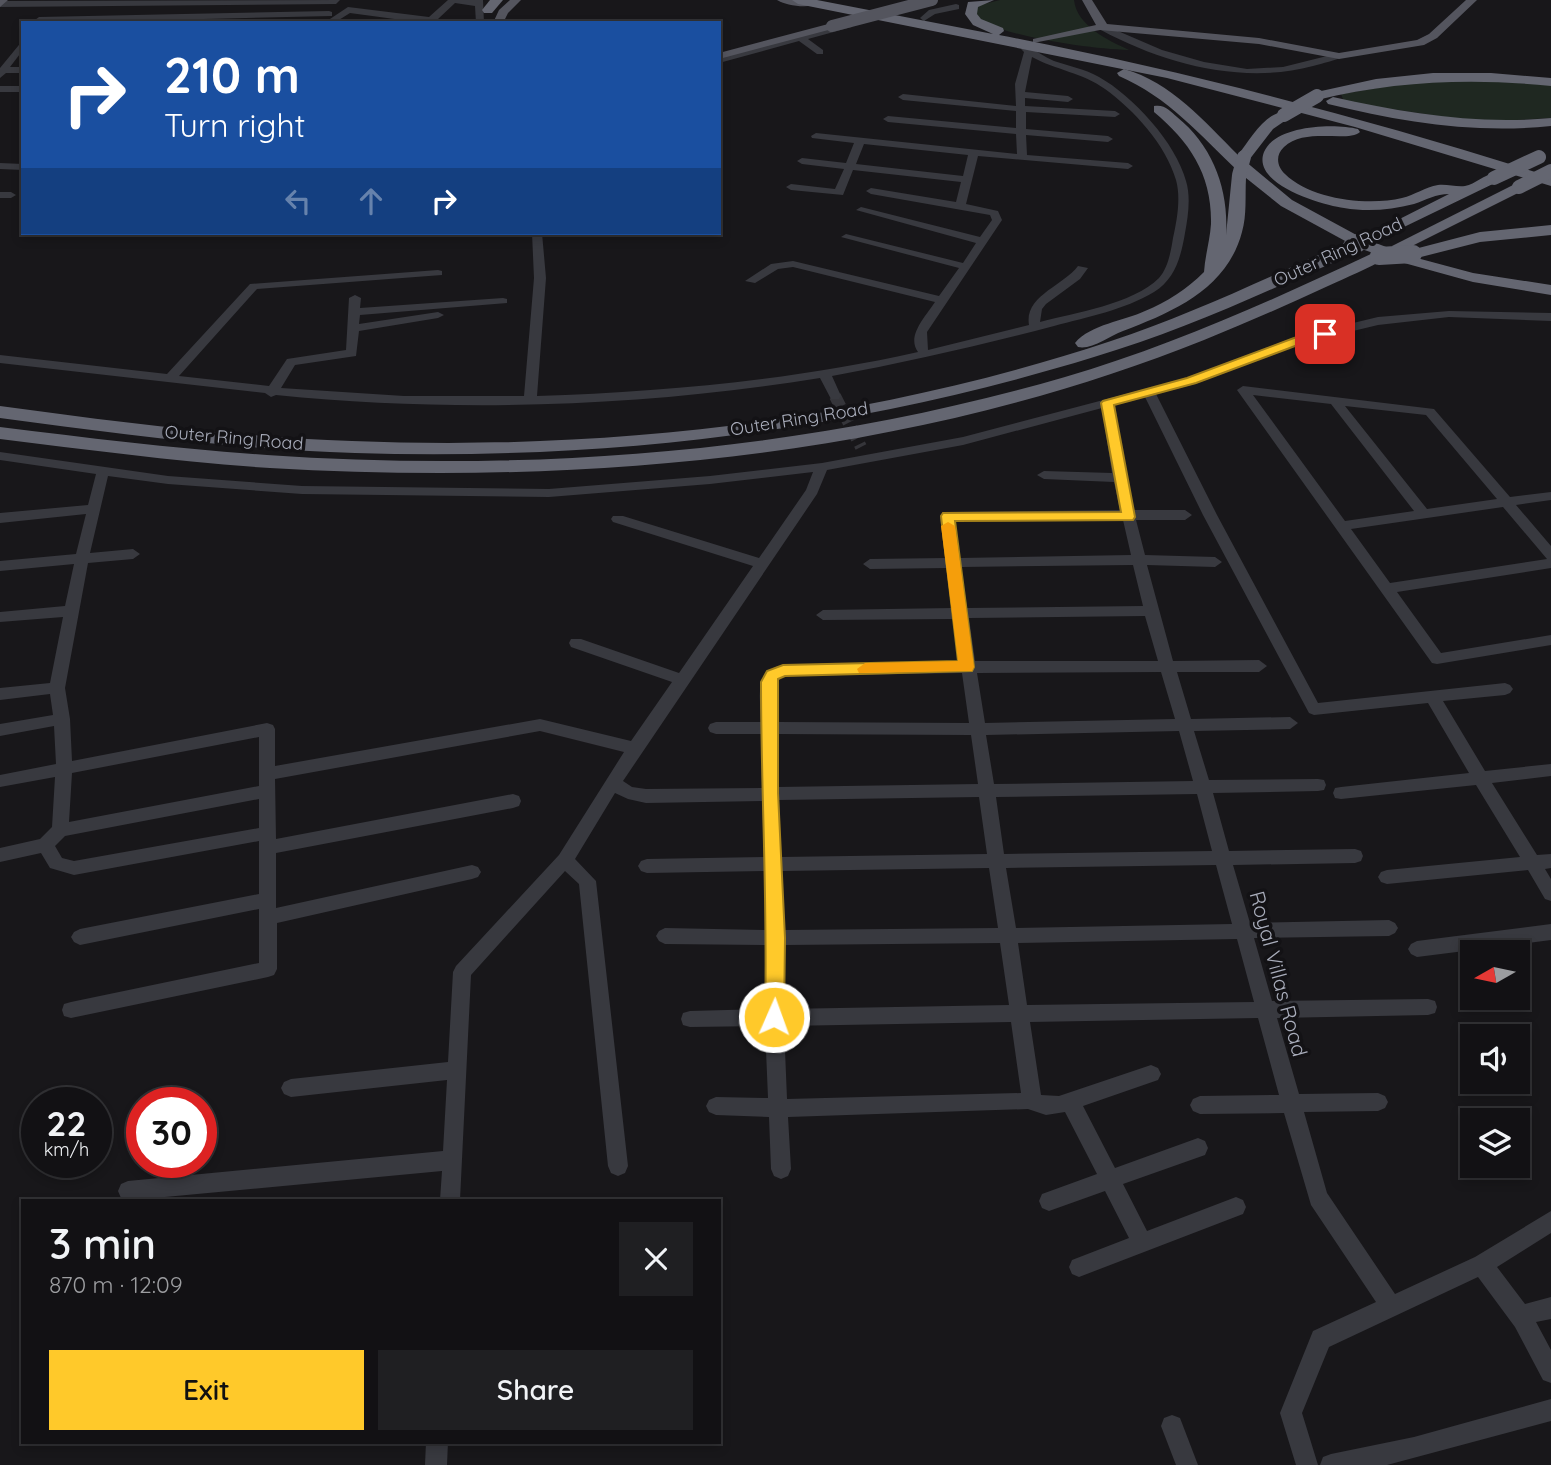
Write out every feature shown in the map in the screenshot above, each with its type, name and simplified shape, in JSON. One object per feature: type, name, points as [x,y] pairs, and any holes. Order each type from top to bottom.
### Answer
[{"type":"highway","points":[[797,0],[870,14],[923,18],[1015,36]]},
{"type":"highway","points":[[835,0],[942,28],[1031,47],[1160,60],[1406,117],[1513,125],[1551,122]]},
{"type":"highway","points":[[988,0],[972,5],[972,18],[984,27],[1015,36],[1031,47],[1127,87],[1162,111],[1187,134],[1208,166],[1218,193],[1223,245]]},
{"type":"highway","points":[[942,28],[1314,103],[1551,182]]},
{"type":"highway","points":[[1122,56],[1314,103],[1551,171]]},
{"type":"highway","points":[[1069,61],[1138,78],[1196,119],[1213,139],[1257,180],[1289,204],[1340,232],[1417,263],[1472,277],[1551,290]]},
{"type":"highway","points":[[1054,365],[1092,337],[1182,301],[1199,287],[1212,271],[1223,245],[1235,232],[1239,174],[1244,157],[1268,126],[1284,114],[1314,103],[1412,77],[1502,77],[1551,82]]},
{"type":"highway","points":[[1289,92],[1551,171]]},
{"type":"highway","points":[[1468,191],[1438,189],[1391,204],[1332,202],[1292,187],[1272,168],[1268,158],[1271,148],[1288,135],[1315,130],[1350,131],[1387,138],[1551,190]]},
{"type":"highway","name":"Outer Ring Road","points":[[0,412],[179,434],[355,447],[541,446],[713,432],[886,405],[1054,365],[1211,310],[1545,154]]},
{"type":"highway","name":"Outer Ring Road","points":[[0,433],[166,454],[347,467],[515,467],[678,456],[897,423],[1070,381],[1231,324],[1397,248],[1551,171]]},
{"type":"highway","points":[[1379,256],[1413,254],[1480,237],[1551,230]]},
{"type":"main road","points":[[499,21],[503,12],[516,0]]},
{"type":"main road","points":[[782,0],[814,3]]},
{"type":"main road","points":[[721,54],[916,0]]},
{"type":"main road","points":[[830,25],[932,0]]},
{"type":"main road","points":[[1087,0],[1091,11],[1104,28]]},
{"type":"main road","points":[[1031,47],[1104,28],[1169,31],[1259,41],[1339,56],[1420,43],[1433,36],[1472,0]]},
{"type":"street","points":[[434,21],[454,0],[486,6]]},
{"type":"street","points":[[163,20],[174,1]]},
{"type":"street","points":[[292,19],[300,1]]},
{"type":"street","points":[[1,2],[336,1]]},
{"type":"street","points":[[38,21],[51,2]]},
{"type":"street","points":[[923,18],[932,12],[956,7]]},
{"type":"street","points":[[38,21],[329,18],[348,10],[426,21]]},
{"type":"street","points":[[721,55],[801,38],[859,22],[870,14]]},
{"type":"street","points":[[1104,28],[1120,38],[1150,49],[1237,70],[1266,73],[1339,56]]},
{"type":"street","points":[[801,38],[820,52]]},
{"type":"street","points":[[0,359],[271,393],[402,400],[530,400],[677,391],[824,372],[925,354],[1035,328],[1110,306],[1152,288],[1165,278],[1172,266],[1180,230],[1183,184],[1168,151],[1117,92],[1031,47],[1020,84],[1022,158]]},
{"type":"street","points":[[0,53],[19,53]]},
{"type":"street","points":[[2,73],[19,53]]},
{"type":"street","points":[[2,73],[21,70]]},
{"type":"street","points":[[0,89],[21,89]]},
{"type":"street","points":[[1021,95],[1068,99]]},
{"type":"street","points":[[903,97],[1021,109],[1115,114]]},
{"type":"street","points":[[888,119],[1108,139]]},
{"type":"street","points":[[816,136],[1022,158],[1128,166]]},
{"type":"street","points":[[791,187],[839,192],[860,141]]},
{"type":"street","points":[[960,206],[974,153]]},
{"type":"street","points":[[802,161],[967,180]]},
{"type":"street","points":[[0,166],[21,167]]},
{"type":"street","points":[[871,191],[960,206],[997,216],[967,267],[921,332],[920,347],[925,354]]},
{"type":"street","points":[[861,210],[983,241]]},
{"type":"street","points":[[530,400],[540,278],[537,235]]},
{"type":"street","points":[[846,237],[967,267]]},
{"type":"street","points":[[751,281],[775,266],[793,264],[944,301]]},
{"type":"street","points":[[1035,328],[1032,318],[1035,308],[1044,299],[1074,281],[1082,268]]},
{"type":"street","points":[[169,379],[251,287],[438,273]]},
{"type":"street","points":[[271,393],[291,362],[352,353],[355,298]]},
{"type":"street","points":[[355,312],[503,301]]},
{"type":"street","points":[[354,328],[456,312],[470,303]]},
{"type":"street","points":[[0,456],[168,480],[302,491],[549,493],[710,480],[822,467],[865,454],[963,441],[1191,381],[1298,341],[1378,321],[1449,314],[1551,317]]},
{"type":"street","points":[[824,372],[835,396]]},
{"type":"street","points":[[1551,555],[1430,412],[1243,390],[1437,659],[1551,640]]},
{"type":"street","points":[[1149,392],[1210,515],[1314,709],[1505,689]]},
{"type":"street","points":[[1335,401],[1424,514]]},
{"type":"street","name":"Royal Villas Road","points":[[1108,403],[1128,517],[1152,611],[1318,1198],[1392,1308]]},
{"type":"street","points":[[450,1199],[462,972],[565,860],[635,748],[816,485],[822,467]]},
{"type":"street","points":[[60,830],[64,768],[62,719],[57,688],[82,558],[103,471]]},
{"type":"street","points":[[1044,475],[1120,478]]},
{"type":"street","points":[[1342,526],[1551,496]]},
{"type":"street","points":[[0,518],[93,509]]},
{"type":"street","points":[[1028,1100],[1031,1095],[947,518],[949,515],[1185,515]]},
{"type":"street","points":[[618,519],[762,564]]},
{"type":"street","points":[[0,566],[133,554]]},
{"type":"street","points":[[870,564],[1216,562]]},
{"type":"street","points":[[1387,589],[1551,563]]},
{"type":"street","points":[[0,617],[72,611]]},
{"type":"street","points":[[823,615],[1152,611]]},
{"type":"street","points":[[576,643],[682,680]]},
{"type":"street","points":[[781,1169],[774,1017],[776,938],[768,682],[772,675],[783,670],[1259,666]]},
{"type":"street","points":[[0,694],[57,688]]},
{"type":"street","points":[[1432,698],[1551,894]]},
{"type":"street","points":[[0,730],[62,719]]},
{"type":"street","points":[[716,728],[978,729],[1290,723]]},
{"type":"street","points":[[0,855],[45,845],[60,830],[540,725],[635,748]]},
{"type":"street","points":[[0,781],[267,729],[268,969],[71,1010]]},
{"type":"street","points":[[1341,793],[1551,770]]},
{"type":"street","points":[[613,783],[628,793],[646,796],[1318,785]]},
{"type":"street","points":[[45,845],[56,863],[74,868],[513,801]]},
{"type":"street","points":[[647,866],[1355,856]]},
{"type":"street","points":[[565,860],[587,881],[618,1166]]},
{"type":"street","points":[[1387,877],[1551,861]]},
{"type":"street","points":[[80,937],[268,909],[472,872]]},
{"type":"street","points":[[665,936],[1007,936],[1390,928]]},
{"type":"street","points":[[1417,949],[1551,932]]},
{"type":"street","points":[[690,1019],[1428,1007]]},
{"type":"street","points":[[291,1088],[457,1070]]},
{"type":"street","points":[[716,1106],[780,1108],[1028,1100],[1046,1106],[1070,1101],[1150,1074]]},
{"type":"street","points":[[1070,1101],[1143,1244]]},
{"type":"street","points":[[1200,1105],[1378,1102]]},
{"type":"street","points":[[1049,1201],[1198,1148]]},
{"type":"street","points":[[128,1191],[210,1192],[452,1160]]},
{"type":"street","points":[[1079,1268],[1236,1207]]},
{"type":"street","points":[[1307,1465],[1291,1413],[1321,1339],[1482,1264],[1551,1221]]},
{"type":"street","points":[[1482,1264],[1523,1319],[1551,1372]]},
{"type":"street","points":[[1523,1319],[1527,1314],[1551,1308]]},
{"type":"street","points":[[1331,1465],[1415,1448],[1551,1410]]},
{"type":"street","points":[[1172,1426],[1186,1465]]},
{"type":"street","points":[[436,1465],[437,1444]]},
{"type":"shaded area","points":[[1000,0],[1074,0],[1076,9],[1087,25],[1103,37],[1129,50],[1054,42],[982,22],[975,11],[976,6]]},
{"type":"shaded area","points":[[1440,78],[1551,85],[1551,118],[1479,122],[1344,102],[1341,94]]},
{"type":"tunnel","points":[[835,396],[861,447]]},
{"type":"slow traffic","points":[[865,669],[967,667],[948,526]]},
{"type":"route","points":[[774,1017],[776,938],[768,682],[772,675],[783,670],[967,667],[947,516],[1128,517],[1116,463],[1108,403],[1191,381],[1298,341],[1325,334]]}]
